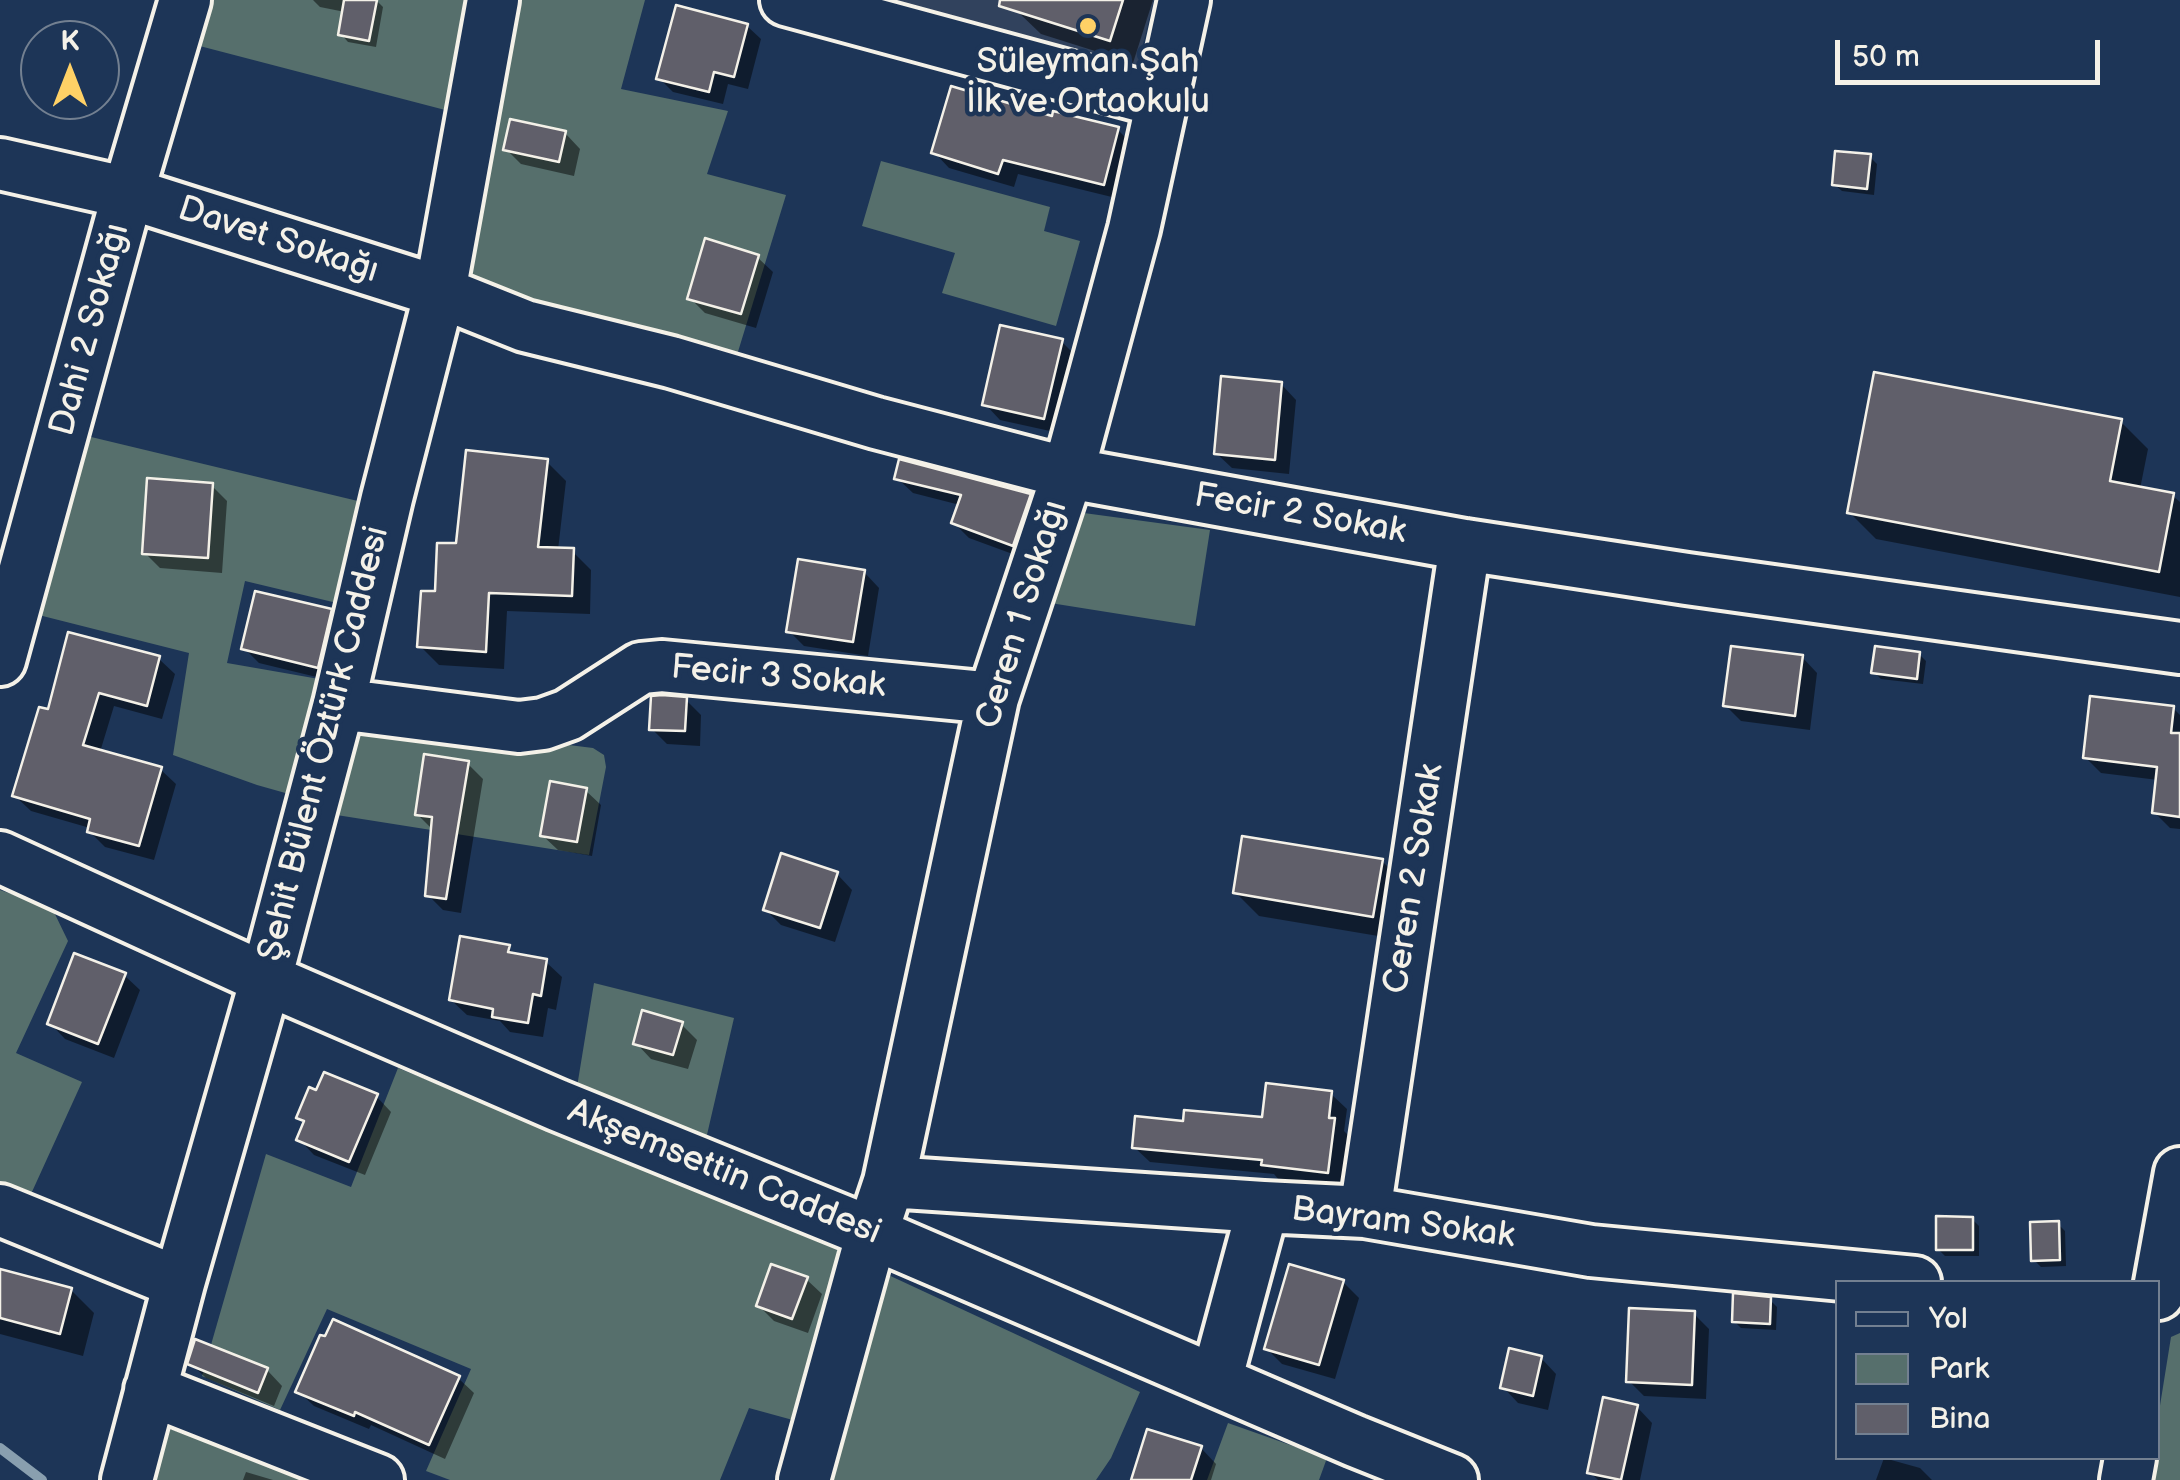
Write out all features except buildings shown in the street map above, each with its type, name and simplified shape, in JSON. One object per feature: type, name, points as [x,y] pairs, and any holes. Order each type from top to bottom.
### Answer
[{"type":"street","name":"Dahi 2 Sokağı","points":[[0,660],[184,0]]},
{"type":"street","name":"Şehit Bülent Öztürk Caddesi","points":[[127,1480],[339,704],[440,292],[493,0]]},
{"type":"street","points":[[786,0],[1163,102]]},
{"type":"street","name":"Ceren 1 Sokağı","points":[[804,1480],[889,1182],[993,698],[1068,473],[1134,230],[1184,0]]},
{"type":"street","name":"Davet Sokağı","points":[[0,164],[128,193],[440,292]]},
{"type":"street","name":"Fecir 2 Sokak","points":[[440,292],[525,326],[672,362],[876,423],[1068,473],[1465,546],[2180,648]]},
{"type":"street","name":"Ceren 2 Sokak","points":[[1365,1212],[1465,546]]},
{"type":"street","name":"Fecir 3 Sokak","points":[[339,704],[519,727],[568,716],[642,668],[662,666],[993,698]]},
{"type":"street","name":"Akşemsettin Caddesi","points":[[0,857],[557,1106],[872,1233],[1216,1381],[1346,1460],[1452,1480]]},
{"type":"street","points":[[2160,1283],[2180,1173]]},
{"type":"street","name":"Bayram Sokak","points":[[889,1182],[1365,1212],[1591,1252],[1893,1280]]},
{"type":"street","points":[[1216,1381],[1263,1208]]},
{"type":"street","points":[[0,1210],[179,1283]]},
{"type":"street","points":[[150,1390],[378,1480]]},
{"type":"shaded area","points":[[866,0],[1154,0],[1134,80]]},
{"type":"green space","points":[[204,0],[466,0],[449,111],[192,44]]},
{"type":"green space","points":[[522,0],[645,0],[621,89],[728,111],[707,174],[786,195],[737,355],[462,285]]},
{"type":"green space","points":[[881,161],[1050,207],[1044,231],[1080,241],[1056,326],[942,293],[955,253],[862,226]]},
{"type":"green space","points":[[62,430],[362,502],[337,603],[245,581],[227,663],[319,679],[296,796],[173,755],[189,653],[11,608]]},
{"type":"green space","points":[[1069,511],[1210,530],[1195,626],[1044,602]]},
{"type":"green space","points":[[360,719],[593,748],[604,755],[606,767],[589,855],[324,813]]},
{"type":"green space","points":[[0,890],[52,908],[68,941],[16,1053],[82,1082],[26,1205],[0,1194]]},
{"type":"green space","points":[[594,983],[734,1018],[706,1139],[577,1087]]},
{"type":"green space","points":[[398,1068],[860,1257],[811,1425],[749,1408],[720,1480],[450,1480],[426,1471],[471,1369],[327,1309],[280,1410],[202,1376],[266,1154],[351,1187]]},
{"type":"green space","points":[[869,1266],[1140,1392],[1111,1458],[1096,1480],[811,1480]]},
{"type":"green space","points":[[2180,1333],[2180,1480],[2147,1480],[2151,1460],[2160,1460],[2160,1406],[2171,1337]]},
{"type":"green space","points":[[1228,1423],[1327,1458],[1319,1480],[1207,1480]]},
{"type":"green space","points":[[159,1425],[314,1480],[143,1480]]},
{"type":"waterway","points":[[0,1448],[42,1480]]},
{"type":"place","name":"Süleyman Şah İlk ve Ortaokulu","points":[[1088,26]]}]
